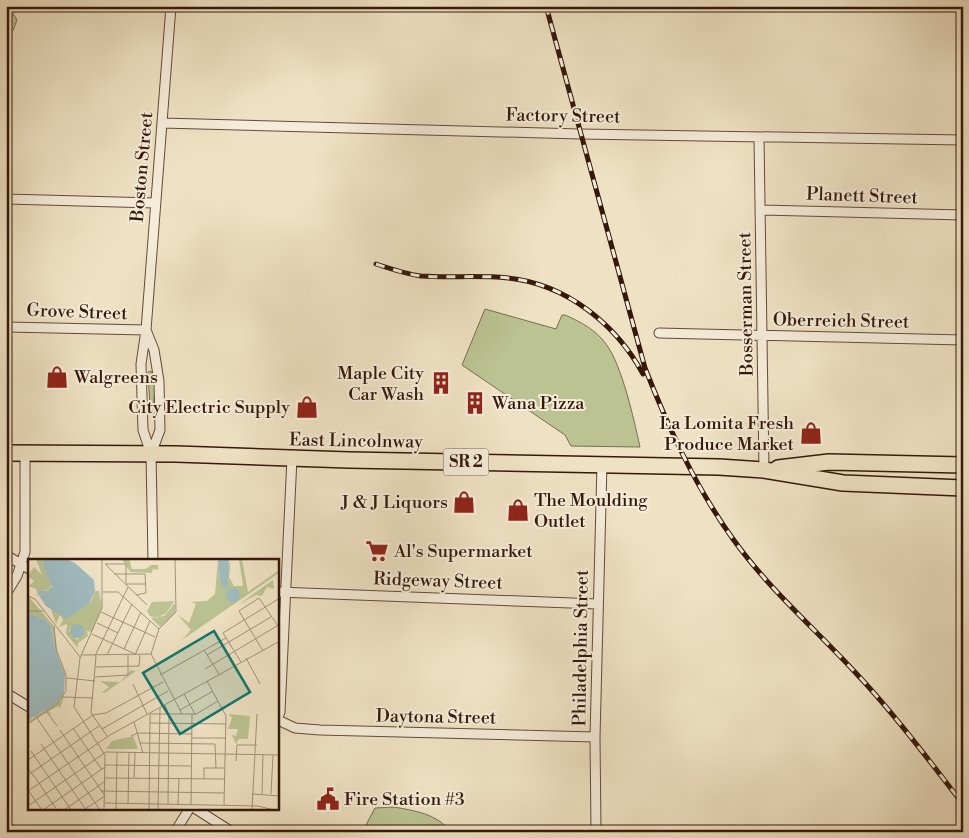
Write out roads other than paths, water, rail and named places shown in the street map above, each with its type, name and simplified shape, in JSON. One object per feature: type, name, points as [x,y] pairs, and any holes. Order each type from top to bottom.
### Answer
[{"type":"main road","name":"East Lincolnway","points":[[6,453],[151,454],[602,464],[764,470],[843,483],[963,488]]},
{"type":"main road","name":"East Lincolnway","points":[[764,470],[829,462],[963,465]]},
{"type":"street","name":"Boston Street","points":[[153,559],[151,454],[143,430],[141,364],[146,330],[171,6]]},
{"type":"street","name":"Factory Street","points":[[162,123],[963,140]]},
{"type":"street","name":"Bosserman Street","points":[[759,137],[764,470]]},
{"type":"street","points":[[6,199],[155,203]]},
{"type":"street","name":"Planett Street","points":[[760,210],[963,215]]},
{"type":"street","name":"Grove Street","points":[[6,327],[146,330]]},
{"type":"street","name":"Boston Street","points":[[146,330],[154,350],[159,381],[160,430],[151,454]]},
{"type":"street","name":"Oberreich Street","points":[[659,333],[963,340]]},
{"type":"street","points":[[6,594],[25,566],[26,453]]},
{"type":"street","points":[[279,716],[281,592],[292,458]]},
{"type":"street","name":"Philadelphia Street","points":[[596,832],[595,737],[602,464]]},
{"type":"street","points":[[6,555],[25,566]]},
{"type":"street","name":"Ridgeway Street","points":[[281,592],[598,604]]},
{"type":"street","points":[[6,693],[28,706]]},
{"type":"street","name":"Daytona Street","points":[[279,720],[295,728],[320,730],[595,737]]},
{"type":"street","points":[[175,832],[188,810]]},
{"type":"street","points":[[198,810],[232,832]]},
{"type":"street","points":[[6,827],[14,832]]},
{"type":"railway","points":[[546,6],[645,368],[673,435],[695,478],[719,519],[747,557],[882,702],[963,804]]},
{"type":"railway","points":[[376,264],[421,276],[508,278],[550,288],[569,298],[604,323],[619,339],[643,374]]},
{"type":"place","name":"Walgreens","points":[[57,377]]},
{"type":"place","name":"Maple City Car Wash","points":[[441,383]]},
{"type":"place","name":"Wana Pizza","points":[[475,403]]},
{"type":"place","name":"City Electric Supply","points":[[307,407]]},
{"type":"place","name":"La Lomita Fresh Produce Market","points":[[811,433]]},
{"type":"place","name":"J & J Liquors","points":[[464,502]]},
{"type":"place","name":"The Moulding Outlet","points":[[518,510]]},
{"type":"place","name":"Al's Supermarket","points":[[377,551]]},
{"type":"place","name":"Fire Station #3","points":[[328,799]]}]
